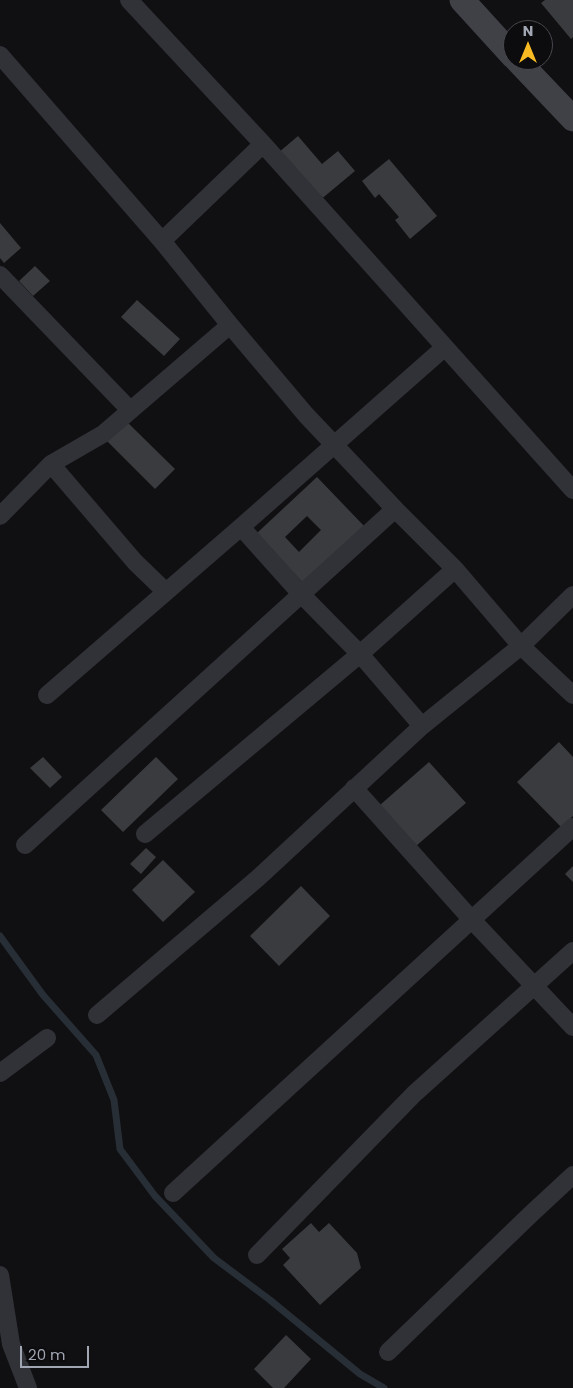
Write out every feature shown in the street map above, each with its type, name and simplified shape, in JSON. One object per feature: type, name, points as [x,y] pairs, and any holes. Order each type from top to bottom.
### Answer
[{"type":"main road","points":[[462,0],[503,45]]},
{"type":"main road","points":[[526,70],[573,120]]},
{"type":"street","points":[[129,0],[263,144],[573,490]]},
{"type":"street","points":[[0,55],[162,241],[306,416],[394,509],[455,569],[522,646],[573,695]]},
{"type":"street","points":[[162,241],[263,144]]},
{"type":"street","points":[[3,285],[130,410]]},
{"type":"street","points":[[0,516],[51,464],[103,434],[230,325]]},
{"type":"street","points":[[47,695],[446,347]]},
{"type":"street","points":[[51,464],[135,562],[166,592]]},
{"type":"street","points":[[25,845],[394,509]]},
{"type":"street","points":[[241,527],[301,594],[360,654],[422,726]]},
{"type":"street","points":[[145,834],[360,654],[455,569]]},
{"type":"street","points":[[97,1016],[258,878],[422,726],[522,646],[573,595]]},
{"type":"street","points":[[354,788],[472,920],[573,1027]]},
{"type":"street","points":[[172,1193],[573,827]]},
{"type":"street","points":[[257,1255],[414,1094],[573,951]]},
{"type":"street","points":[[0,1073],[48,1038]]},
{"type":"street","points":[[388,1352],[573,1175]]},
{"type":"street","points":[[0,1275],[11,1344],[28,1388]]},
{"type":"building","points":[[545,0],[573,0],[573,37],[571,39],[541,3]]},
{"type":"building","points":[[298,136],[322,164],[338,151],[355,171],[319,201],[278,153]]},
{"type":"building","points":[[389,159],[437,216],[410,239],[395,220],[399,217],[379,194],[375,198],[362,181]]},
{"type":"building","points":[[0,223],[21,248],[4,263],[0,258]]},
{"type":"building","points":[[35,266],[50,281],[33,296],[19,281]]},
{"type":"building","points":[[137,300],[180,339],[164,356],[121,317]]},
{"type":"building","points":[[123,418],[175,469],[155,489],[103,437]]},
{"type":"building","points":[[317,477],[365,527],[304,584],[257,533]],"holes":[[[307,516],[321,530],[299,552],[285,537]]]},
{"type":"building","points":[[559,742],[573,757],[573,816],[561,827],[517,782]]},
{"type":"building","points":[[43,757],[62,777],[50,788],[30,768]]},
{"type":"building","points":[[156,757],[178,779],[123,832],[101,810]]},
{"type":"building","points":[[429,762],[466,803],[416,846],[380,805]]},
{"type":"building","points":[[146,848],[156,857],[141,874],[130,864]]},
{"type":"building","points":[[163,860],[195,892],[163,922],[132,890]]},
{"type":"building","points":[[573,866],[573,882],[565,874]]},
{"type":"building","points":[[301,886],[330,916],[279,966],[250,936]]},
{"type":"building","points":[[311,1223],[319,1232],[329,1223],[357,1253],[361,1268],[320,1305],[283,1265],[290,1258],[282,1249]]},
{"type":"building","points":[[286,1335],[311,1359],[284,1388],[273,1388],[254,1369]]},
{"type":"waterway","points":[[0,936],[43,995],[96,1055],[114,1100],[120,1149],[155,1196],[214,1258],[270,1300],[360,1374],[384,1388]]}]
